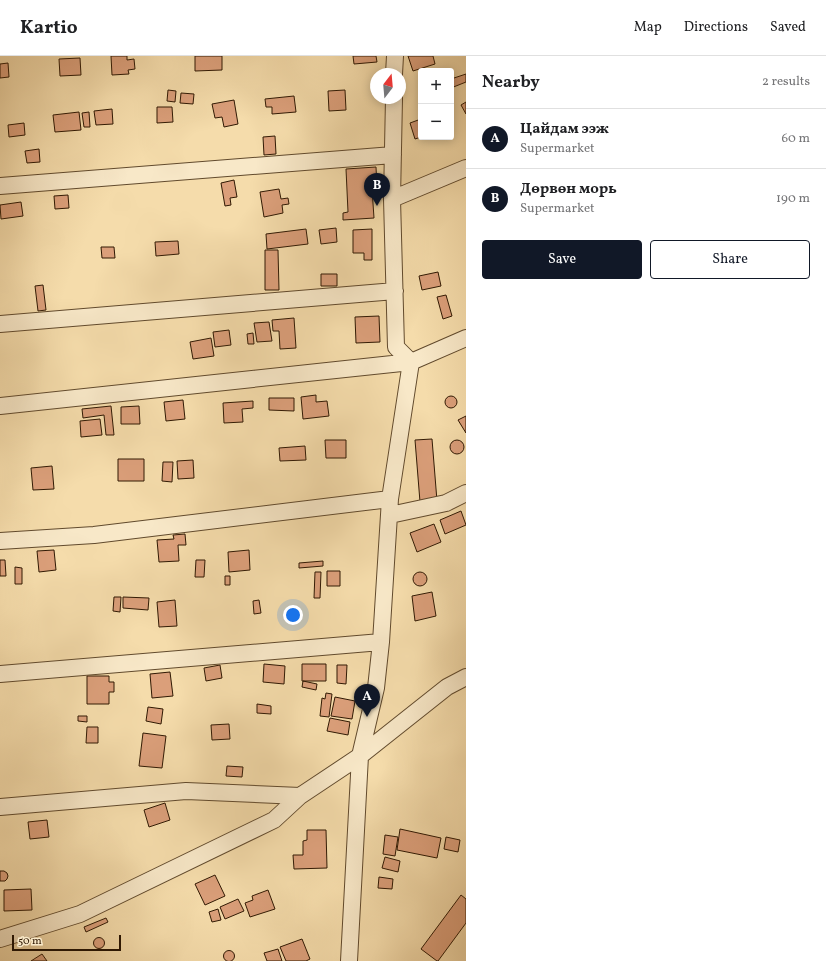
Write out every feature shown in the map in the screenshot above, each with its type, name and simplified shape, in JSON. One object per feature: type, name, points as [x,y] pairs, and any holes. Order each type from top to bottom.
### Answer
[{"type":"street","points":[[394,68],[395,56]]},
{"type":"street","points":[[394,104],[392,199],[396,347],[411,362]]},
{"type":"street","points":[[0,186],[393,155]]},
{"type":"street","points":[[392,199],[466,168]]},
{"type":"street","points":[[0,324],[395,291]]},
{"type":"street","points":[[0,406],[411,362],[466,338]]},
{"type":"street","points":[[349,961],[360,756],[376,688],[381,642],[390,499],[411,362]]},
{"type":"street","points":[[390,515],[446,503],[466,493]]},
{"type":"street","points":[[0,541],[94,535],[390,499]]},
{"type":"street","points":[[0,674],[381,642]]},
{"type":"street","points":[[0,940],[80,914],[274,820],[300,796],[360,756],[447,687],[466,677]]},
{"type":"street","points":[[0,807],[186,791],[300,796]]},
{"type":"building","points":[[111,56],[127,56],[127,60],[134,59],[135,69],[128,70],[129,74],[112,75]]},
{"type":"building","points":[[195,56],[222,56],[222,70],[195,71]]},
{"type":"building","points":[[353,56],[376,56],[377,62],[354,64]]},
{"type":"building","points":[[408,56],[433,56],[435,64],[418,68],[418,69],[413,71]]},
{"type":"building","points":[[80,58],[81,75],[60,76],[59,59]]},
{"type":"building","points":[[8,63],[9,77],[0,78],[0,64]]},
{"type":"building","points":[[466,74],[466,82],[454,87],[454,78]]},
{"type":"building","points":[[168,90],[176,91],[175,102],[167,101]]},
{"type":"building","points":[[345,90],[346,110],[329,111],[328,91]]},
{"type":"building","points":[[181,93],[194,94],[193,104],[180,103]]},
{"type":"building","points":[[294,96],[296,112],[272,114],[272,107],[266,107],[265,99]]},
{"type":"building","points":[[234,100],[238,124],[224,127],[222,117],[215,118],[212,104]]},
{"type":"building","points":[[466,102],[466,114],[461,105]]},
{"type":"building","points":[[157,107],[172,107],[173,122],[157,123]]},
{"type":"building","points":[[112,109],[113,124],[96,125],[94,111]]},
{"type":"building","points":[[79,112],[81,130],[55,132],[53,115]]},
{"type":"building","points":[[89,112],[90,127],[84,127],[82,113]]},
{"type":"building","points":[[418,120],[418,138],[415,139],[410,123]]},
{"type":"building","points":[[24,123],[25,135],[9,137],[8,125]]},
{"type":"building","points":[[275,136],[276,154],[264,155],[263,137]]},
{"type":"building","points":[[39,149],[40,162],[27,163],[25,151]]},
{"type":"building","points":[[376,167],[377,188],[372,189],[374,218],[343,220],[343,213],[348,212],[346,169]]},
{"type":"building","points":[[234,180],[237,197],[230,198],[231,205],[225,206],[221,183]]},
{"type":"building","points":[[279,189],[281,199],[288,198],[289,204],[282,205],[283,213],[264,217],[260,192]]},
{"type":"building","points":[[68,195],[69,208],[55,209],[54,196]]},
{"type":"building","points":[[21,202],[23,216],[1,219],[0,205]]},
{"type":"building","points":[[336,228],[337,242],[321,244],[319,230]]},
{"type":"building","points":[[306,229],[308,244],[267,249],[266,234]]},
{"type":"building","points":[[372,229],[372,260],[364,260],[364,253],[353,253],[353,230]]},
{"type":"building","points":[[178,241],[179,254],[156,256],[155,242]]},
{"type":"building","points":[[101,247],[114,247],[115,258],[102,258]]},
{"type":"building","points":[[265,250],[278,250],[279,290],[265,290]]},
{"type":"building","points":[[438,272],[441,286],[422,290],[419,276]]},
{"type":"building","points":[[321,274],[337,274],[337,286],[321,286]]},
{"type":"building","points":[[43,285],[46,310],[38,311],[35,286]]},
{"type":"building","points":[[446,295],[452,316],[443,319],[437,297]]},
{"type":"building","points":[[379,316],[380,342],[356,343],[355,317]]},
{"type":"building","points":[[294,318],[296,348],[280,349],[279,331],[273,331],[272,320]]},
{"type":"building","points":[[269,322],[272,341],[257,342],[254,323]]},
{"type":"building","points":[[229,330],[231,345],[215,347],[213,332]]},
{"type":"building","points":[[253,333],[254,344],[248,344],[247,334]]},
{"type":"building","points":[[211,338],[214,356],[193,359],[190,342]]},
{"type":"building","points":[[316,395],[316,402],[327,401],[329,416],[303,419],[301,397]]},
{"type":"building","points":[[449,396],[453,396],[457,402],[453,408],[449,408],[445,404],[445,400]]},
{"type":"building","points":[[269,398],[294,398],[294,411],[269,410]]},
{"type":"building","points":[[183,400],[185,419],[166,421],[164,402]]},
{"type":"building","points":[[253,401],[253,408],[242,409],[243,422],[224,423],[223,403]]},
{"type":"building","points":[[111,406],[114,435],[106,435],[104,415],[83,418],[82,409]]},
{"type":"building","points":[[139,406],[140,424],[121,424],[121,407]]},
{"type":"building","points":[[466,416],[466,433],[458,420]]},
{"type":"building","points":[[100,419],[102,435],[81,437],[80,421]]},
{"type":"building","points":[[432,439],[437,501],[420,502],[415,440]]},
{"type":"building","points":[[325,440],[346,440],[346,458],[326,458]]},
{"type":"building","points":[[457,440],[462,442],[464,447],[462,452],[457,454],[452,452],[450,447],[452,442]]},
{"type":"building","points":[[305,446],[306,460],[280,461],[279,448]]},
{"type":"building","points":[[118,459],[144,459],[144,481],[118,481]]},
{"type":"building","points":[[193,460],[194,478],[178,479],[177,461]]},
{"type":"building","points":[[163,462],[173,462],[172,482],[162,481]]},
{"type":"building","points":[[52,466],[54,489],[33,490],[31,468]]},
{"type":"building","points":[[461,511],[466,525],[445,534],[440,520]]},
{"type":"building","points":[[434,524],[441,542],[417,552],[410,533]]},
{"type":"building","points":[[185,534],[186,545],[178,545],[179,561],[159,562],[157,540],[174,539],[173,535]]},
{"type":"building","points":[[54,550],[56,570],[39,572],[37,551]]},
{"type":"building","points":[[249,550],[250,570],[229,572],[228,552]]},
{"type":"building","points":[[0,560],[5,560],[6,576],[0,576]]},
{"type":"building","points":[[196,560],[205,560],[204,577],[195,577]]},
{"type":"building","points":[[323,561],[323,566],[299,568],[299,563]]},
{"type":"building","points":[[15,567],[22,568],[22,584],[15,584]]},
{"type":"building","points":[[327,571],[340,571],[340,586],[327,586]]},
{"type":"building","points":[[315,572],[321,572],[320,598],[314,598]]},
{"type":"building","points":[[420,572],[425,574],[427,579],[425,584],[420,586],[415,584],[413,579],[415,574]]},
{"type":"building","points":[[225,576],[230,576],[230,585],[225,585]]},
{"type":"building","points":[[432,592],[436,616],[415,621],[412,596]]},
{"type":"building","points":[[114,597],[121,597],[120,612],[113,611]]},
{"type":"building","points":[[123,597],[149,598],[148,610],[123,608]]},
{"type":"building","points":[[175,600],[177,626],[159,627],[157,602]]},
{"type":"building","points":[[259,600],[261,613],[254,614],[253,601]]},
{"type":"building","points":[[264,664],[285,666],[284,684],[263,682]]},
{"type":"building","points":[[302,664],[326,664],[326,681],[302,681]]},
{"type":"building","points":[[220,665],[222,678],[206,681],[204,668]]},
{"type":"building","points":[[337,665],[347,665],[346,684],[337,683]]},
{"type":"building","points":[[170,672],[173,696],[152,698],[150,674]]},
{"type":"building","points":[[87,676],[109,676],[109,682],[114,682],[114,692],[109,692],[109,704],[87,704]]},
{"type":"building","points":[[303,681],[317,684],[316,690],[302,687]]},
{"type":"building","points":[[326,693],[332,694],[329,717],[320,716],[322,698],[325,699]]},
{"type":"building","points":[[335,697],[355,701],[352,719],[331,716]]},
{"type":"building","points":[[257,704],[271,706],[271,714],[257,713]]},
{"type":"building","points":[[148,707],[163,709],[161,724],[146,721]]},
{"type":"building","points":[[78,716],[87,716],[87,722],[78,721]]},
{"type":"building","points":[[330,718],[350,722],[348,735],[327,731]]},
{"type":"building","points":[[229,724],[230,739],[212,740],[211,725]]},
{"type":"building","points":[[87,727],[98,727],[98,743],[86,743]]},
{"type":"building","points":[[143,733],[166,736],[162,768],[139,766]]},
{"type":"building","points":[[227,766],[243,767],[242,777],[226,776]]},
{"type":"building","points":[[165,803],[170,820],[149,827],[144,810]]},
{"type":"building","points":[[47,820],[49,837],[30,839],[28,822]]},
{"type":"building","points":[[400,829],[441,838],[437,858],[397,850]]},
{"type":"building","points":[[307,830],[326,830],[327,868],[294,869],[293,855],[303,855],[303,841],[307,840]]},
{"type":"building","points":[[385,835],[398,837],[395,856],[383,854]]},
{"type":"building","points":[[446,837],[460,840],[458,852],[444,849]]},
{"type":"building","points":[[385,857],[400,861],[398,872],[382,868]]},
{"type":"building","points":[[0,871],[7,873],[8,876],[5,881],[0,881]]},
{"type":"building","points":[[215,875],[225,896],[205,905],[195,884]]},
{"type":"building","points":[[379,877],[393,879],[392,889],[378,888]]},
{"type":"building","points":[[31,889],[32,910],[4,911],[4,890]]},
{"type":"building","points":[[268,890],[275,909],[250,917],[245,903],[253,900],[252,896]]},
{"type":"building","points":[[461,895],[466,899],[466,923],[437,961],[421,949]]},
{"type":"building","points":[[238,899],[244,911],[225,919],[220,907]]},
{"type":"building","points":[[218,909],[221,920],[212,922],[209,912]]},
{"type":"building","points":[[106,918],[108,922],[86,932],[84,927]]},
{"type":"building","points":[[97,938],[101,938],[103,939],[103,947],[97,948],[94,945],[94,941]]},
{"type":"building","points":[[302,939],[310,959],[306,961],[286,961],[280,947]]},
{"type":"building","points":[[278,949],[282,961],[267,961],[264,953]]},
{"type":"building","points":[[227,951],[231,951],[233,952],[233,960],[227,961],[224,958],[224,954]]},
{"type":"building","points":[[42,954],[47,961],[31,961]]},
{"type":"place","name":"Дөрвөн морь","points":[[377,206]]},
{"type":"place","name":"Цайдам ээж","points":[[367,717]]}]
